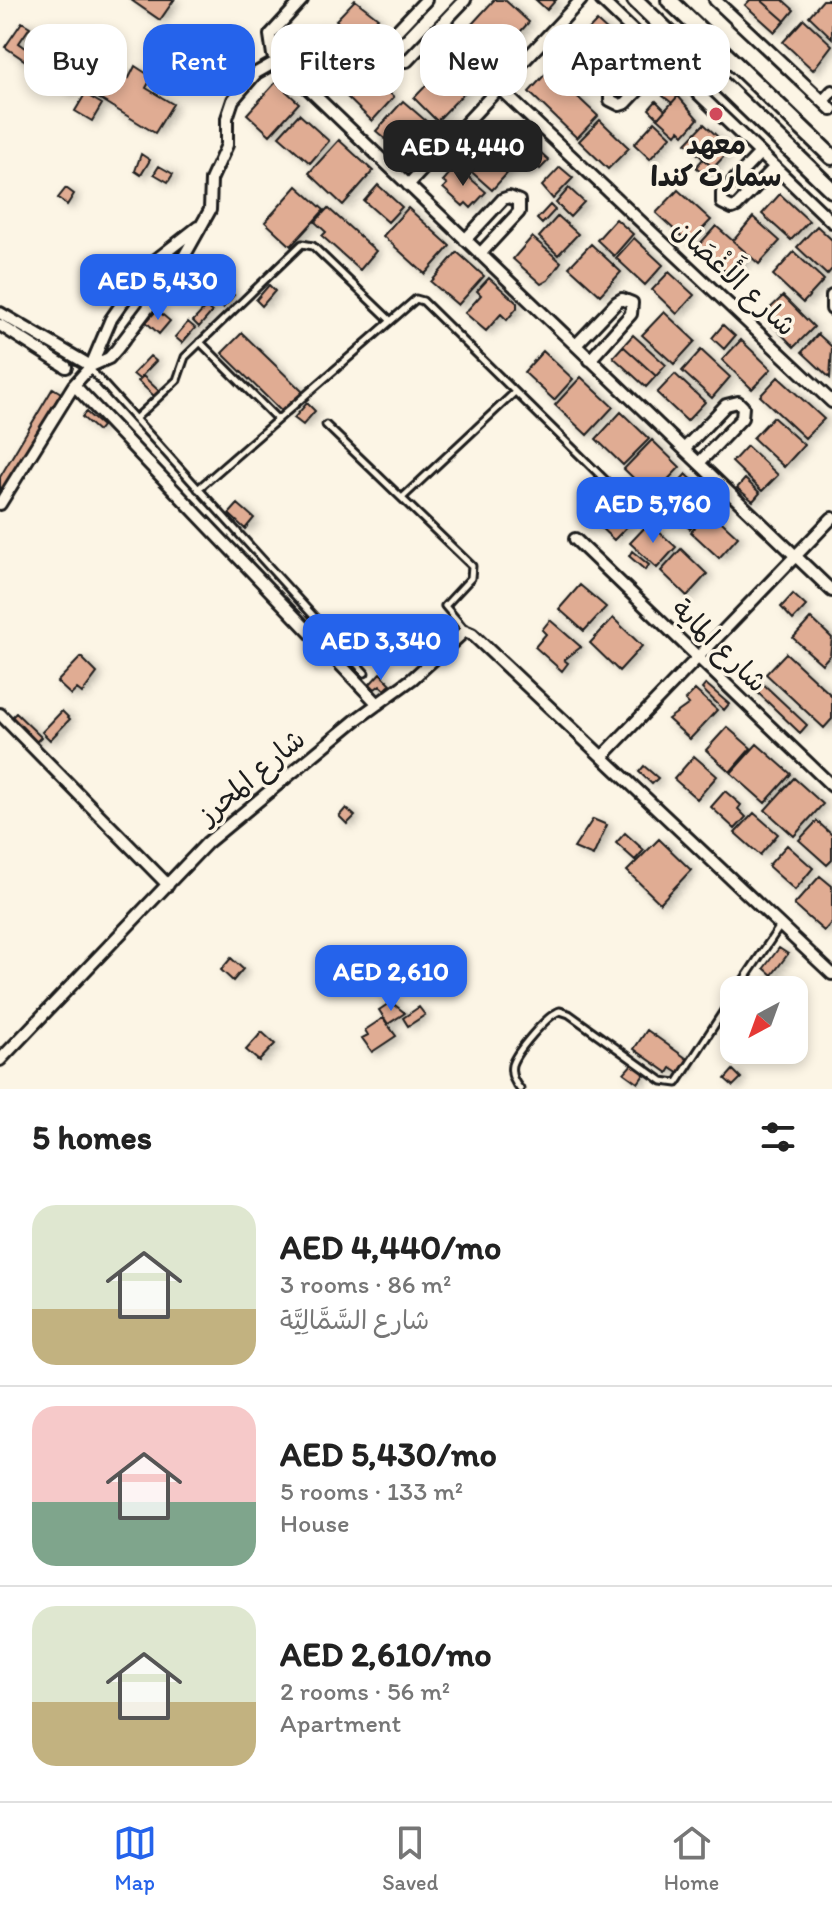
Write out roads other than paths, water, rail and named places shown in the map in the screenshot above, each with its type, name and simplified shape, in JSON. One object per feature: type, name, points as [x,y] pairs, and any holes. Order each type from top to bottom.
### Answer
[{"type":"main road","points":[[635,0],[832,190]]},
{"type":"main road","points":[[669,0],[832,157]]},
{"type":"street","points":[[280,24],[302,0]]},
{"type":"street","points":[[426,0],[386,42],[387,56],[393,61],[407,61],[465,0]]},
{"type":"street","points":[[527,58],[581,0]]},
{"type":"street","points":[[601,0],[626,24]]},
{"type":"street","points":[[715,0],[832,110]]},
{"type":"street","points":[[0,504],[74,385],[90,367],[117,349],[176,271],[210,210],[212,173],[227,145],[227,118],[233,100],[256,73],[271,65]]},
{"type":"street","points":[[823,101],[832,91]]},
{"type":"street","points":[[316,96],[832,591]]},
{"type":"street","points":[[408,185],[491,96]]},
{"type":"street","name":"شارع الأَغْصَان","points":[[507,96],[832,402]]},
{"type":"street","points":[[610,96],[610,100],[620,105],[633,96]]},
{"type":"street","points":[[700,96],[832,222]]},
{"type":"street","points":[[760,153],[722,193],[722,203],[732,208],[737,206],[775,167]]},
{"type":"street","points":[[465,240],[503,199],[519,201],[519,212],[480,254]]},
{"type":"street","points":[[90,367],[111,319],[148,266],[200,225]]},
{"type":"street","points":[[832,296],[832,309]]},
{"type":"street","points":[[576,345],[617,302],[628,299],[632,303],[631,314],[590,360]]},
{"type":"street","points":[[0,313],[90,367]]},
{"type":"street","points":[[0,325],[66,367]]},
{"type":"street","points":[[74,385],[378,704]]},
{"type":"street","points":[[684,449],[726,405],[738,402],[743,407],[742,418],[699,463]]},
{"type":"street","points":[[602,757],[832,518]]},
{"type":"street","name":"شارع الماية","points":[[575,539],[832,786]]},
{"type":"street","points":[[467,631],[832,974]]},
{"type":"street","name":"شارع المحرز","points":[[0,1060],[227,825],[467,631]]},
{"type":"street","points":[[0,714],[168,885]]},
{"type":"lane","points":[[135,419],[177,380],[183,360],[200,342],[305,243],[313,246],[390,320]]},
{"type":"lane","points":[[198,489],[413,300],[421,300],[606,481]]},
{"type":"lane","points":[[200,342],[277,419]]},
{"type":"lane","points":[[90,367],[365,673]]},
{"type":"lane","points":[[402,498],[515,392]]},
{"type":"lane","points":[[326,425],[473,568],[471,578],[445,606],[467,631]]},
{"type":"lane","points":[[746,976],[781,925]]},
{"type":"lane","points":[[520,1089],[513,1078],[513,1062],[549,1016],[560,1011],[569,1014],[662,1081],[677,1083],[720,1017]]},
{"type":"place","name":"معهد سمارت كندا","points":[[716,114]]}]
